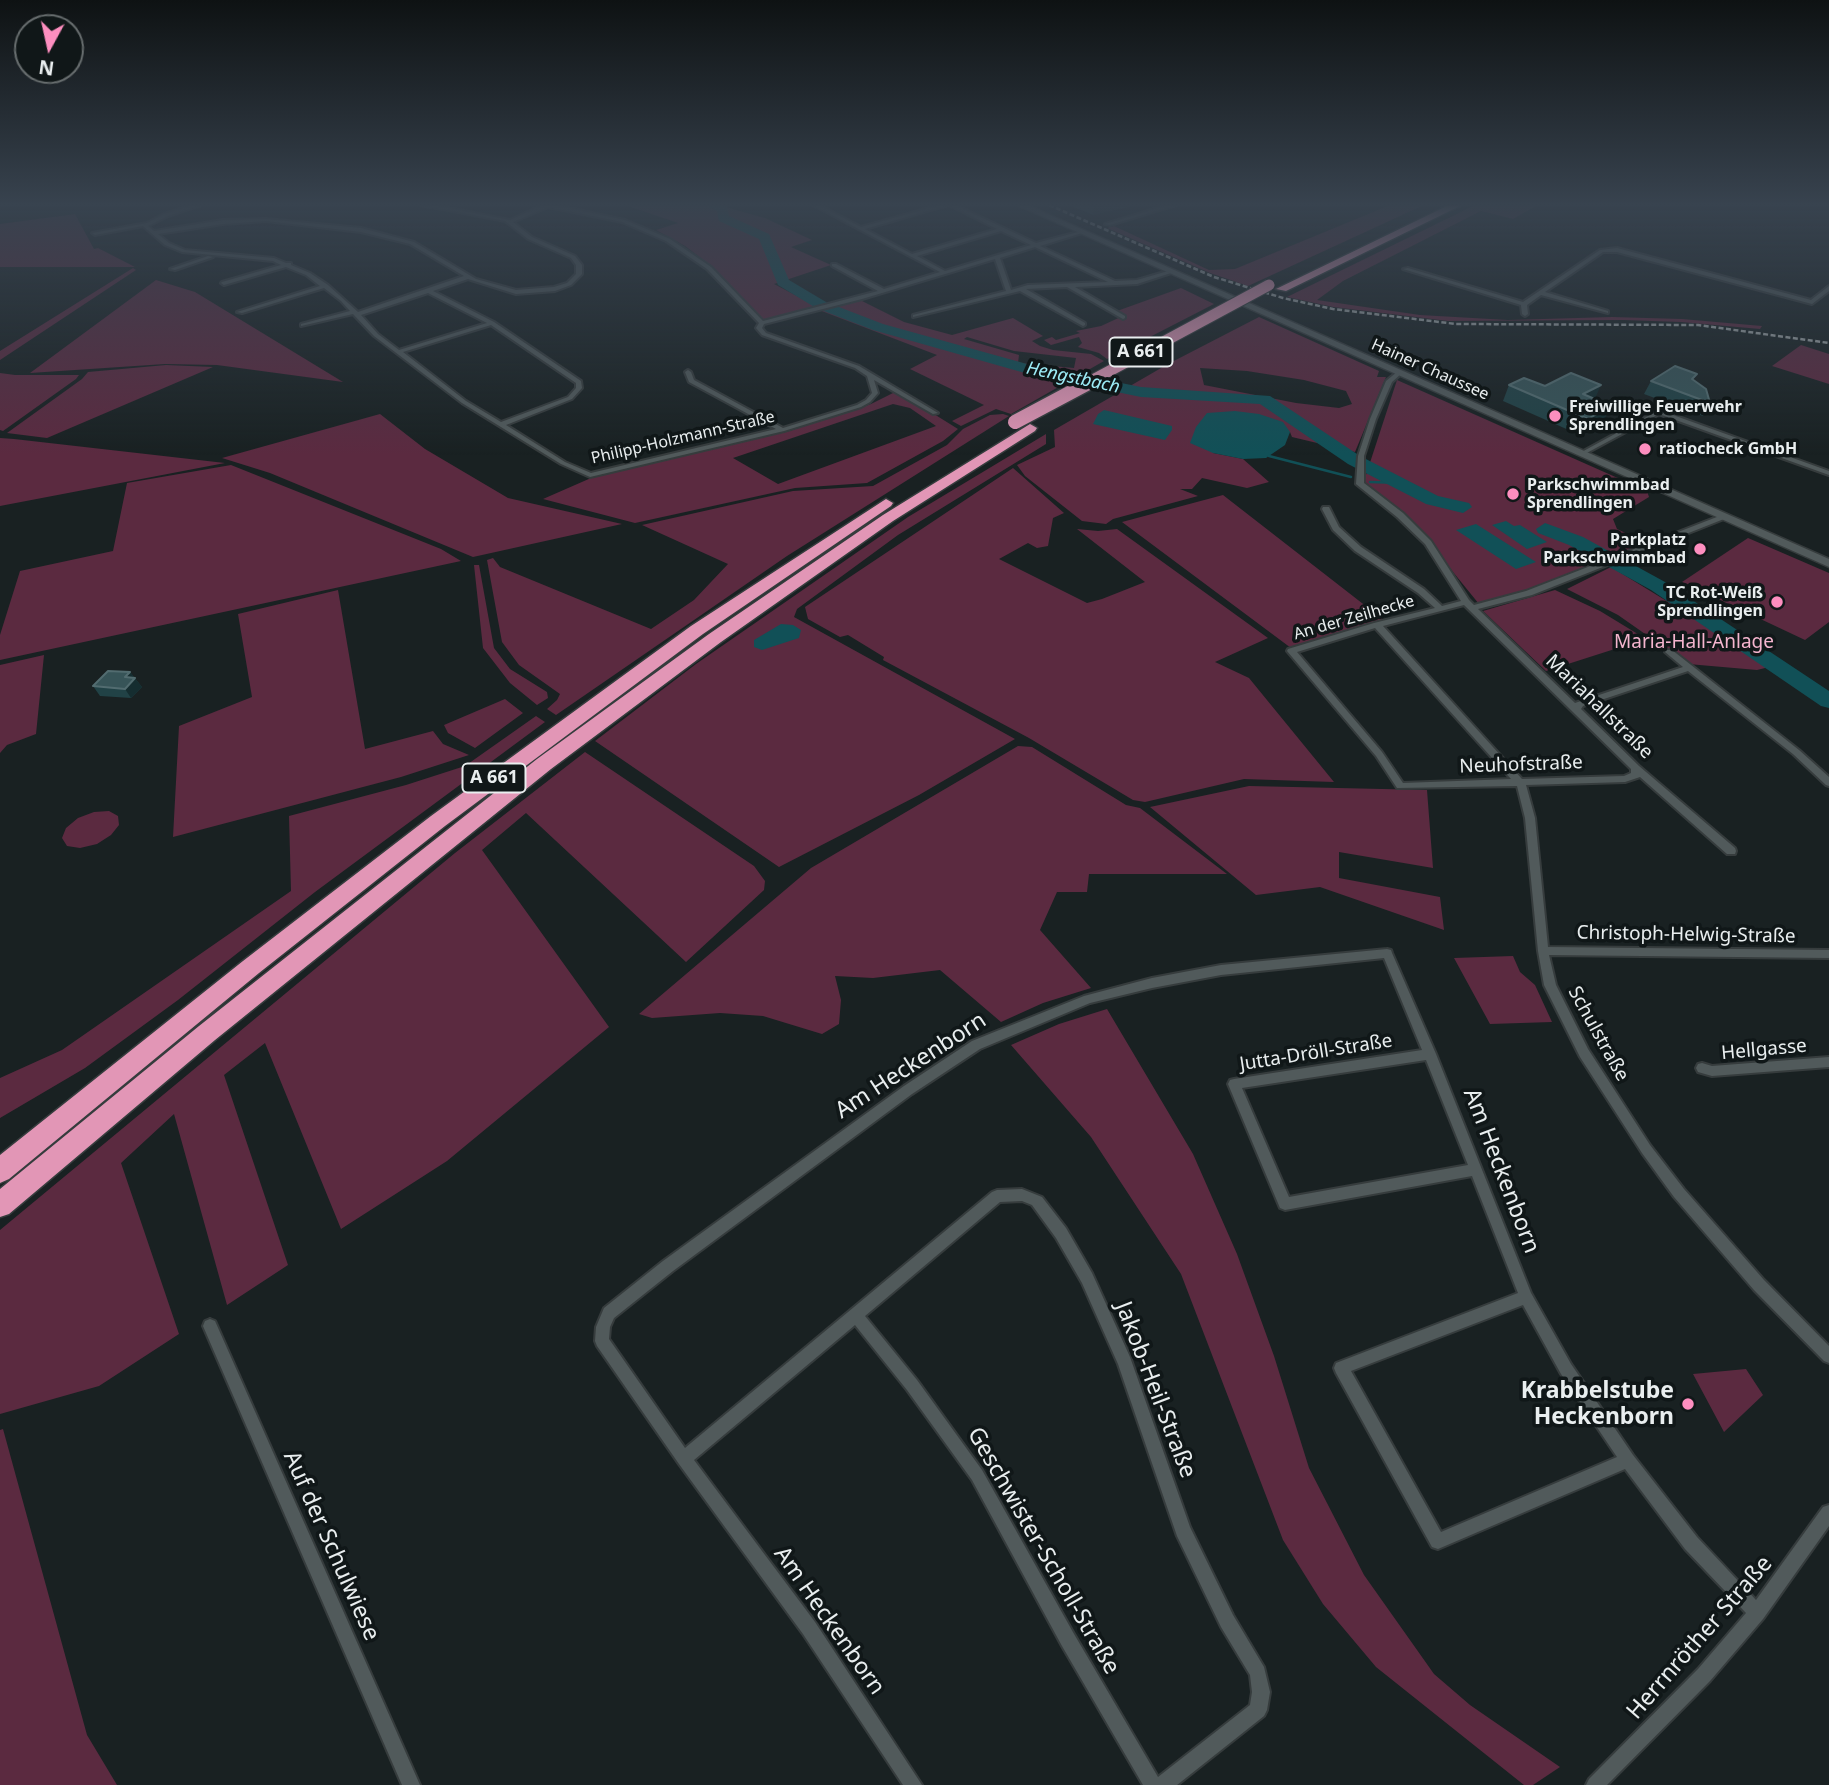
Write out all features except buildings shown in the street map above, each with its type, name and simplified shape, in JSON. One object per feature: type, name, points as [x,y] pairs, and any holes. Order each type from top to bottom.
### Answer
[{"type":"highway","name":"A 661","points":[[0,1171],[251,967],[611,691],[806,555],[1023,425],[1263,288]]},
{"type":"highway","name":"A 661","points":[[0,1205],[446,839],[715,638],[1023,425],[1283,288]]},
{"type":"street","points":[[240,312],[318,288]]},
{"type":"street","name":"Philipp-Holzmann-Straße","points":[[328,288],[398,352],[464,402],[499,425],[590,475],[782,430],[864,404],[875,393],[870,376]]},
{"type":"street","points":[[303,325],[355,314],[437,288]]},
{"type":"street","points":[[498,288],[527,292],[559,288]]},
{"type":"street","points":[[729,288],[762,323]]},
{"type":"street","points":[[878,288],[883,291]]},
{"type":"street","points":[[892,288],[762,323],[759,328],[770,337],[851,365],[935,413]]},
{"type":"street","points":[[915,316],[1009,291],[1029,288]]},
{"type":"street","points":[[1074,288],[1123,317]]},
{"type":"street","name":"Hainer Chaussee","points":[[1205,288],[1829,563]]},
{"type":"street","points":[[1471,288],[1524,304],[1548,288]]},
{"type":"street","points":[[1761,288],[1812,302],[1829,289]]},
{"type":"street","points":[[1021,289],[1083,324]]},
{"type":"street","points":[[429,291],[492,323],[573,377],[579,386],[570,398],[499,425]]},
{"type":"street","points":[[1541,293],[1606,312]]},
{"type":"street","points":[[1524,304],[1525,314]]},
{"type":"street","points":[[398,352],[492,323]]},
{"type":"street","points":[[688,372],[691,381],[782,430]]},
{"type":"street","name":"Mariahallstraße","points":[[1399,373],[1389,381],[1373,419],[1360,462],[1360,484],[1412,526],[1443,564],[1470,605],[1636,768],[1731,851]]},
{"type":"street","points":[[1581,454],[1659,412],[1829,473]]},
{"type":"street","name":"An der Zeilhecke","points":[[1326,509],[1336,528],[1359,549],[1421,591],[1440,608]]},
{"type":"street","points":[[1440,608],[1529,593],[1725,517]]},
{"type":"street","name":"An der Zeilhecke","points":[[1400,786],[1379,754],[1291,651],[1440,608]]},
{"type":"street","name":"Schulstraße","points":[[1377,625],[1521,784],[1530,818],[1543,951],[1550,985],[1560,1010],[1646,1149],[1710,1232],[1829,1356]]},
{"type":"street","points":[[1669,652],[1796,752],[1829,783]]},
{"type":"street","points":[[1576,708],[1580,704],[1689,668]]},
{"type":"street","name":"Neuhofstraße","points":[[1400,786],[1625,779],[1636,775],[1636,768]]},
{"type":"street","name":"Christoph-Helwig-Straße","points":[[1543,951],[1829,954]]},
{"type":"street","name":"Am Heckenborn","points":[[913,1785],[809,1628],[684,1459],[602,1341],[603,1327],[609,1314],[668,1266],[908,1090],[976,1045],[1088,999],[1152,983],[1221,970],[1387,953],[1526,1297],[1566,1369],[1628,1460],[1691,1543],[1757,1613]]},
{"type":"street","name":"Jutta-Dröll-Straße","points":[[1430,1054],[1234,1084],[1285,1204],[1475,1170]]},
{"type":"street","name":"Hellgasse","points":[[1702,1068],[1712,1071],[1829,1062]]},
{"type":"street","name":"Jakob-Heil-Straße","points":[[684,1459],[997,1196],[1022,1195],[1037,1201],[1061,1233],[1087,1278],[1125,1362],[1183,1530],[1227,1621],[1258,1673],[1261,1692],[1258,1710],[1163,1785]]},
{"type":"street","points":[[1526,1297],[1341,1368],[1437,1541],[1628,1460]]},
{"type":"street","name":"Geschwister-Scholl-Straße","points":[[856,1315],[912,1385],[977,1475],[1068,1640],[1153,1785]]},
{"type":"street","name":"Auf der Schulwiese","points":[[210,1326],[411,1785]]},
{"type":"street","name":"Herrnröther Straße","points":[[1595,1785],[1704,1675],[1757,1613],[1829,1513]]},
{"type":"green space","points":[[100,288],[108,288],[0,360],[0,351]]},
{"type":"green space","points":[[145,288],[183,288],[195,292],[343,382],[217,365],[165,364],[30,373]]},
{"type":"green space","points":[[733,288],[782,288],[816,306],[764,320]]},
{"type":"green space","points":[[1180,288],[1214,304],[1107,359],[1099,353],[1078,347],[1082,343],[1079,337],[1051,345],[1044,340],[1052,337],[1056,340],[1080,333],[1076,331],[1101,326],[1125,315],[1117,311]]},
{"type":"green space","points":[[1305,288],[1333,288],[1317,300],[1420,315],[1508,320],[1612,317],[1682,319],[1762,326],[1760,329],[1623,320],[1448,321],[1333,307],[1287,297]]},
{"type":"green space","points":[[858,299],[904,322],[952,335],[1013,318],[1043,336],[1032,341],[1040,346],[1091,354],[1104,361],[1011,414],[996,409],[961,426],[952,421],[984,405],[910,369],[937,355],[819,310]],"holes":[[[967,337],[1014,351],[1076,358],[1074,368],[1018,363],[1019,355],[964,339]]]},
{"type":"green space","points":[[1259,317],[1379,371],[1377,377],[1386,377],[1355,452],[1292,437],[1290,432],[1213,453],[1243,459],[1269,482],[1247,488],[1202,478],[1192,489],[1180,489],[1198,496],[1113,519],[1106,524],[1082,521],[1025,476],[1017,465],[1055,447],[1054,430],[1168,364]],"holes":[[[1200,368],[1247,371],[1304,380],[1346,391],[1352,404],[1339,408],[1296,403],[1204,385]]]},
{"type":"green space","points":[[1801,345],[1829,354],[1829,384],[1772,366]]},
{"type":"green space","points":[[166,365],[213,367],[47,438],[7,433],[88,372]]},
{"type":"green space","points":[[0,373],[79,375],[3,431],[0,430]]},
{"type":"green space","name":"Parkschwimmbad Sprendlingen","points":[[1397,380],[1647,491],[1649,497],[1613,519],[1617,529],[1647,543],[1535,587],[1479,604],[1405,513],[1363,484]]},
{"type":"green space","points":[[897,391],[958,429],[943,441],[867,483],[795,488],[635,523],[543,499],[591,478],[789,431],[871,404]],"holes":[[[893,404],[910,408],[936,426],[778,484],[733,458]]]},
{"type":"green space","points":[[380,414],[425,449],[508,498],[622,524],[473,557],[270,473],[222,458]]},
{"type":"green space","points":[[990,415],[1009,416],[787,556],[556,715],[547,709],[560,694],[519,665],[502,642],[487,560],[493,558],[500,567],[651,629],[694,600],[728,564],[642,525],[793,491],[873,486],[947,445],[963,429]]},
{"type":"green space","points":[[1046,434],[1046,444],[898,535],[797,609],[794,617],[1015,739],[919,795],[779,867],[595,741],[696,664],[908,517]]},
{"type":"green space","points":[[0,438],[14,439],[225,463],[0,506]]},
{"type":"green space","points":[[231,465],[441,549],[461,561],[0,660],[0,635],[20,571],[113,551],[127,483]]},
{"type":"green space","points":[[1013,468],[1064,513],[1053,518],[1048,546],[1037,548],[1028,543],[999,559],[1087,603],[1145,582],[1077,529],[1117,529],[1268,638],[1215,662],[1249,678],[1334,782],[1244,779],[1145,802],[1133,800],[1029,738],[883,660],[884,657],[848,635],[840,637],[808,619],[805,607]]},
{"type":"green space","points":[[1223,495],[1385,621],[1291,648],[1122,522]]},
{"type":"green space","name":"TC Rot-Weiß Sprendlingen","points":[[1748,538],[1829,573],[1829,622],[1805,640],[1682,582]]},
{"type":"green space","points":[[474,565],[479,565],[494,648],[510,669],[547,692],[548,698],[537,705],[510,683],[483,648]]},
{"type":"green space","name":"Maria-Hall-Anlage","points":[[1611,567],[1773,666],[1757,670],[1688,664],[1618,615],[1567,589]]},
{"type":"green space","points":[[338,590],[365,749],[433,731],[443,744],[469,755],[401,777],[173,837],[179,726],[252,697],[238,614]]},
{"type":"green space","name":"Maria-Hall-Anlage","points":[[1555,590],[1600,611],[1646,639],[1546,671],[1483,611]]},
{"type":"green space","points":[[44,655],[36,734],[7,745],[0,753],[0,665]]},
{"type":"green space","points":[[505,699],[523,713],[475,748],[448,733],[444,725]]},
{"type":"green space","points":[[536,716],[545,722],[315,892],[178,1000],[85,1068],[0,1118],[0,1078],[62,1050],[291,891],[289,816],[406,785],[465,766]]},
{"type":"green space","points":[[1018,746],[1032,747],[1126,805],[1140,808],[1227,874],[1089,874],[1087,892],[1057,892],[1040,930],[1091,988],[1043,1003],[1001,1022],[940,970],[873,978],[835,976],[841,1000],[839,1024],[822,1034],[763,1016],[720,1013],[652,1018],[639,1014],[811,868]]},
{"type":"green space","points":[[585,752],[754,866],[765,881],[764,890],[686,962],[526,813],[482,850],[609,1027],[447,1161],[341,1229],[265,1043],[224,1075],[288,1265],[227,1305],[174,1114],[121,1163],[179,1334],[99,1386],[0,1414],[0,1230],[455,853]]},
{"type":"green space","points":[[1249,786],[1427,790],[1433,868],[1339,852],[1339,878],[1440,897],[1444,930],[1320,887],[1256,895],[1150,807]]},
{"type":"green space","points":[[109,811],[118,816],[119,825],[111,835],[97,844],[80,848],[67,846],[62,838],[66,828],[78,818],[94,812]]},
{"type":"green space","points":[[1513,956],[1520,972],[1535,985],[1552,1022],[1490,1024],[1454,958]]},
{"type":"green space","points":[[1107,1009],[1193,1154],[1237,1254],[1274,1356],[1309,1468],[1364,1575],[1434,1674],[1470,1705],[1560,1767],[1533,1785],[1524,1785],[1376,1667],[1323,1604],[1283,1540],[1181,1274],[1091,1137],[1011,1045],[1059,1024]]},
{"type":"green space","points":[[1746,1369],[1763,1395],[1724,1432],[1693,1374]]},
{"type":"green space","points":[[3,1429],[87,1735],[117,1785],[0,1785],[0,1430]]},
{"type":"water","points":[[1104,410],[1172,426],[1172,430],[1165,440],[1093,424],[1098,414]]},
{"type":"water","points":[[1235,411],[1259,414],[1283,422],[1290,432],[1285,445],[1266,458],[1243,459],[1213,453],[1190,443],[1196,427],[1207,413]]},
{"type":"water","points":[[1506,521],[1514,526],[1520,525],[1547,542],[1527,549],[1492,525]]},
{"type":"water","points":[[1476,524],[1536,562],[1516,569],[1456,530]]},
{"type":"water","points":[[781,624],[793,625],[801,630],[799,638],[762,650],[754,647],[754,640]]},
{"type":"waterway","name":"Hengstbach","points":[[793,288],[821,305],[878,327],[1025,368],[1141,392],[1264,399],[1354,460],[1432,500],[1463,507]]},
{"type":"waterway","points":[[1269,456],[1351,477]]},
{"type":"waterway","points":[[1370,482],[1402,483]]},
{"type":"waterway","name":"Hengstbach","points":[[1545,529],[1576,541],[1658,586],[1829,701]]},
{"type":"railway","points":[[1251,288],[1333,309],[1456,324],[1698,325],[1829,343]]},
{"type":"place","name":"Freiwillige Feuerwehr Sprendlingen","points":[[1555,416]]},
{"type":"place","name":"ratiocheck GmbH","points":[[1645,449]]},
{"type":"place","name":"Parkschwimmbad Sprendlingen","points":[[1513,494]]},
{"type":"place","name":"Parkplatz Parkschwimmbad","points":[[1700,549]]},
{"type":"place","name":"TC Rot-Weiß Sprendlingen","points":[[1777,602]]},
{"type":"place","name":"Krabbelstube Heckenborn","points":[[1688,1404]]}]
